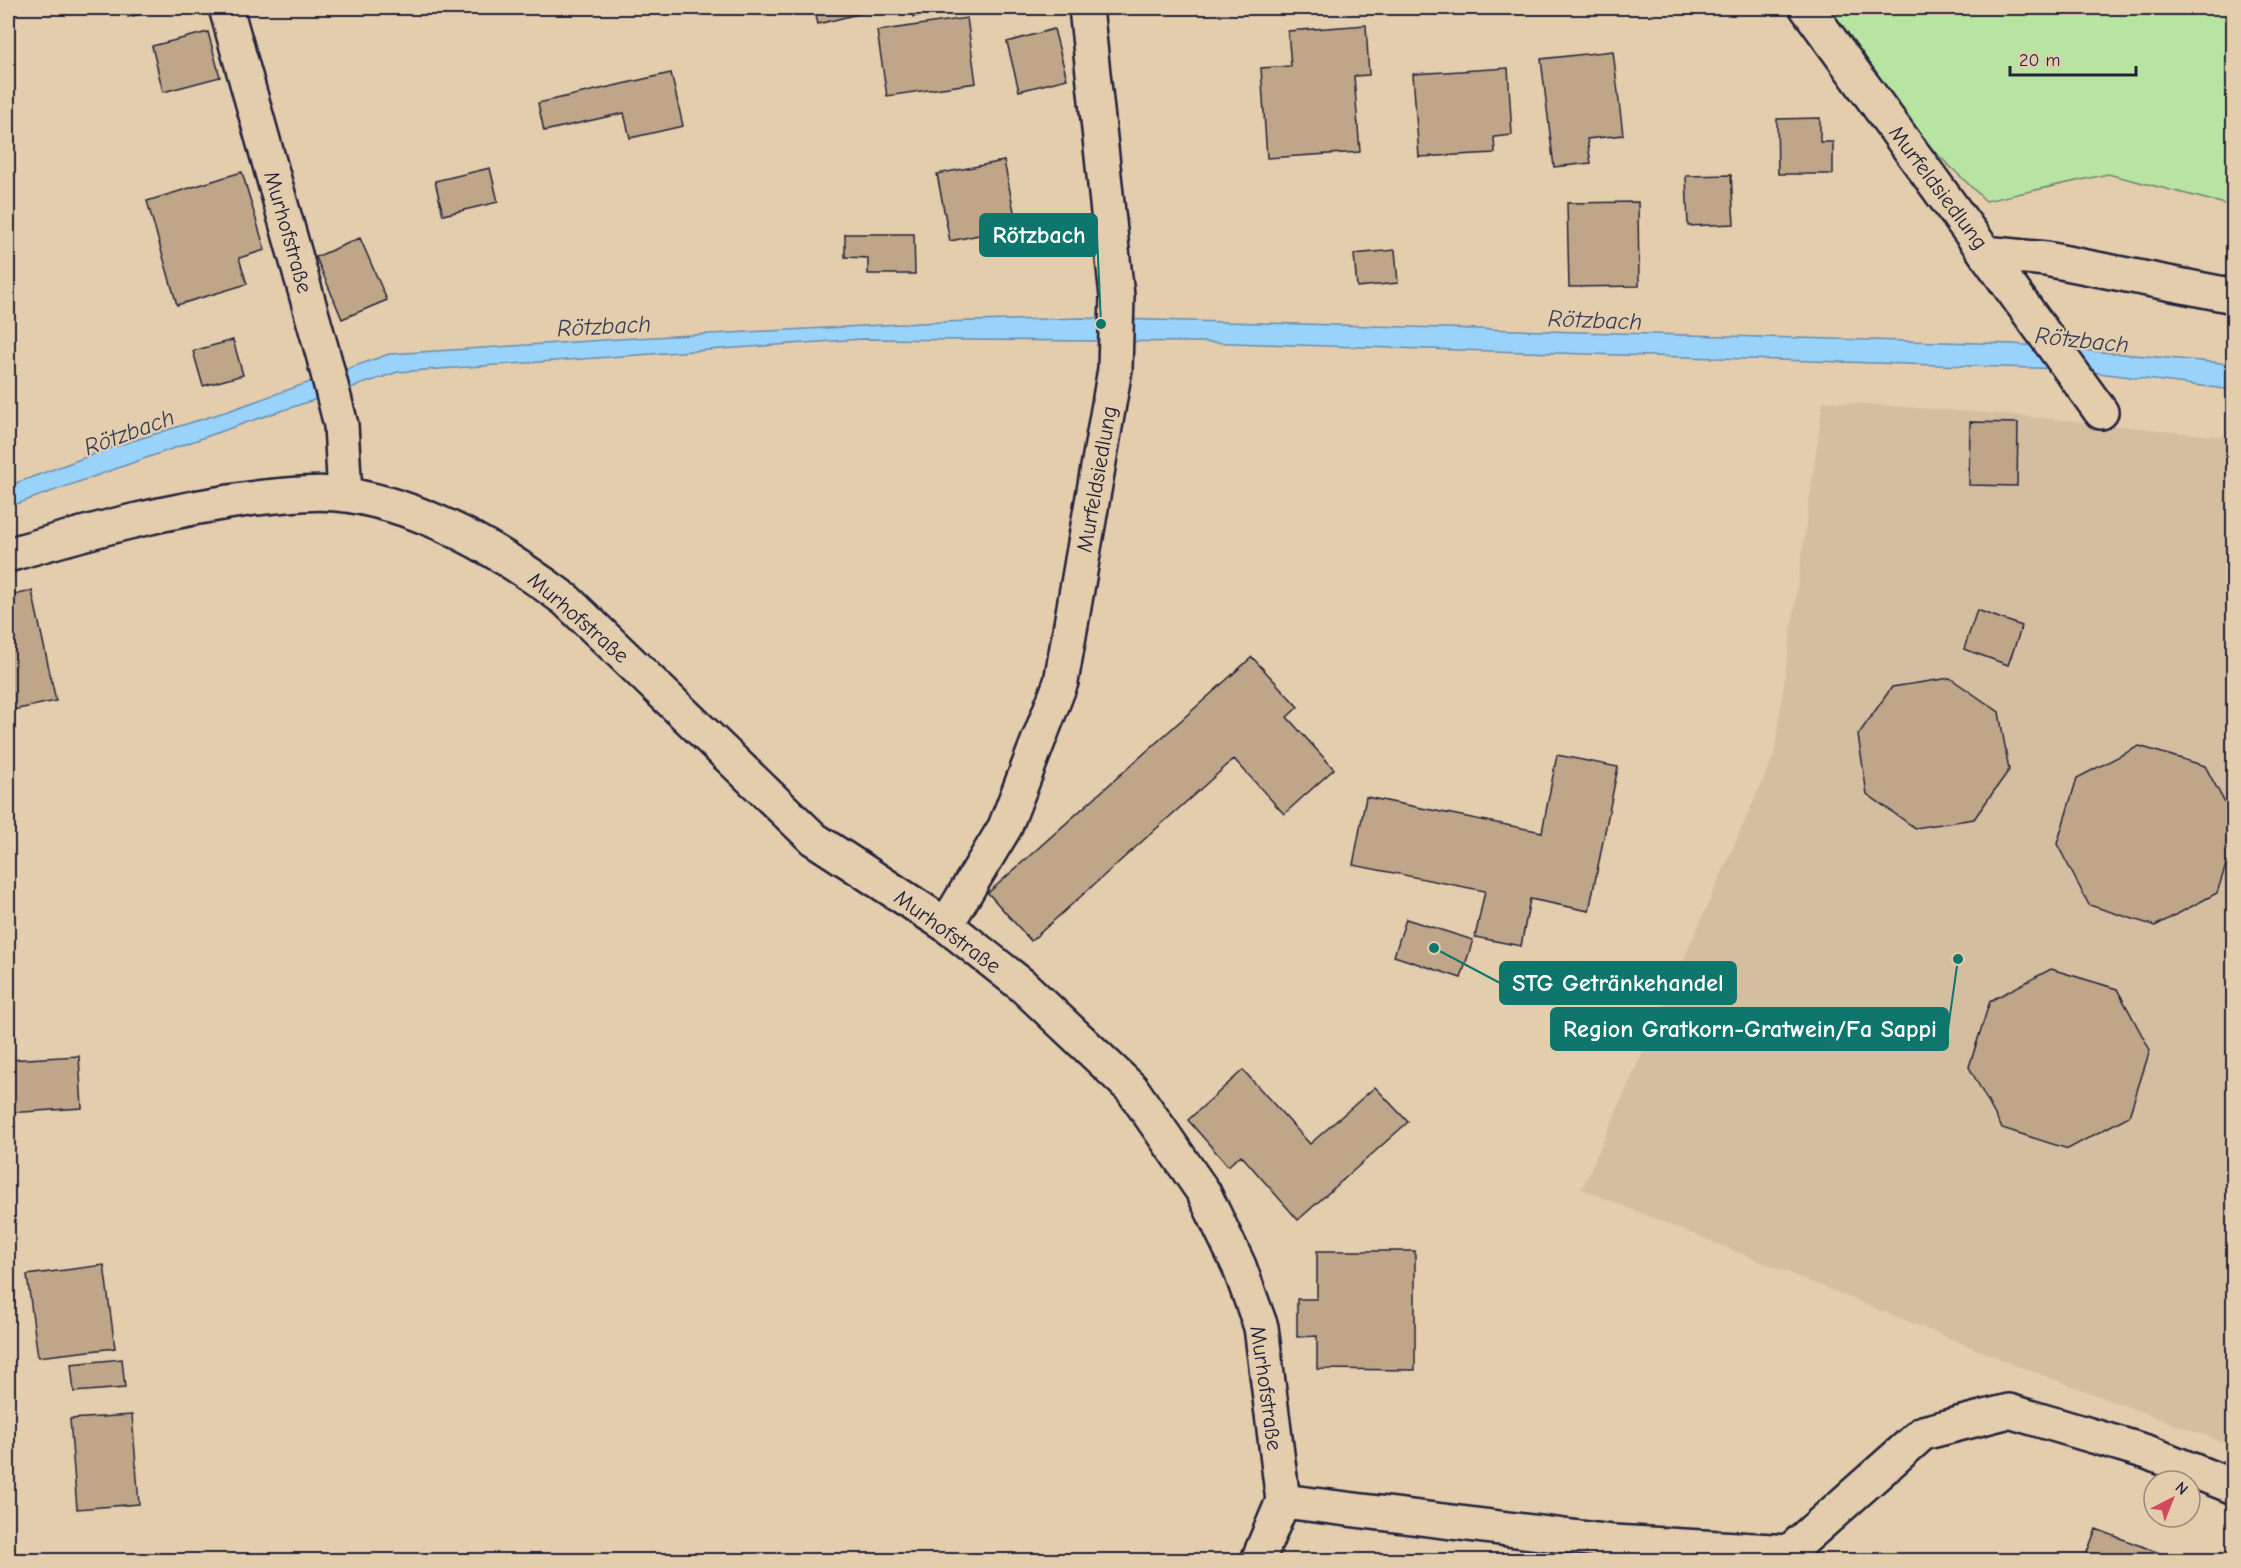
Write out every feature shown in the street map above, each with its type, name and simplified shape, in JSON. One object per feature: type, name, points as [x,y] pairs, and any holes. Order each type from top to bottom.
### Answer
[{"type":"street","name":"Murhofstraße","points":[[226,8],[324,358],[340,425],[345,495]]},
{"type":"street","name":"Murfeldsiedlung","points":[[946,925],[1005,827],[1061,682],[1115,369],[1117,296],[1086,8]]},
{"type":"street","name":"Murfeldsiedlung","points":[[1807,8],[1985,253],[2046,258],[2234,296]]},
{"type":"street","points":[[1985,253],[2101,412]]},
{"type":"street","name":"Murhofstraße","points":[[8,555],[106,528],[223,502],[286,495],[345,495],[390,504],[434,520],[472,538],[522,567],[566,600],[814,839],[946,925],[1022,985],[1132,1089],[1204,1193],[1239,1266],[1261,1327],[1283,1501]]},
{"type":"street","points":[[1258,1560],[1283,1501],[1613,1542],[1789,1552],[1923,1433],[2009,1411],[2146,1452],[2234,1487]]},
{"type":"shaded area","points":[[1823,401],[2016,415],[2233,438],[2233,1446],[2020,1367],[1582,1189],[1774,755]]},
{"type":"green space","points":[[1832,8],[2233,8],[2233,206],[2108,174],[1986,201],[1932,149],[1852,47]]},
{"type":"water","points":[[1082,318],[2013,344],[2233,364],[2233,390],[2067,369],[1200,342],[862,339],[398,372],[242,424],[8,507],[8,486],[113,447],[231,410],[389,354],[939,322]]},
{"type":"building","points":[[126,8],[166,8],[128,17]]},
{"type":"building","points":[[814,8],[865,8],[866,12],[818,24]]},
{"type":"building","points":[[911,8],[965,8],[913,17]]},
{"type":"building","points":[[967,18],[976,83],[887,96],[877,31]]},
{"type":"building","points":[[1366,25],[1369,75],[1354,76],[1360,152],[1267,158],[1261,68],[1291,66],[1288,31]]},
{"type":"building","points":[[1054,29],[1067,79],[1019,91],[1007,42]]},
{"type":"building","points":[[208,32],[220,77],[163,92],[152,46]]},
{"type":"building","points":[[1613,51],[1623,135],[1587,139],[1591,163],[1554,167],[1541,59]]},
{"type":"building","points":[[1508,68],[1512,135],[1494,137],[1495,153],[1419,157],[1413,74]]},
{"type":"building","points":[[671,73],[683,126],[630,138],[624,113],[544,131],[538,103]]},
{"type":"building","points":[[1820,118],[1820,142],[1833,142],[1833,174],[1778,174],[1777,119]]},
{"type":"building","points":[[1004,161],[1017,227],[950,241],[937,174]]},
{"type":"building","points":[[490,168],[498,202],[443,215],[435,181]]},
{"type":"building","points":[[242,172],[265,250],[239,258],[247,284],[177,305],[147,201]]},
{"type":"building","points":[[1731,175],[1734,224],[1688,226],[1686,176]]},
{"type":"building","points":[[1638,202],[1639,286],[1569,287],[1567,203]]},
{"type":"building","points":[[845,234],[914,234],[915,274],[868,274],[868,258],[845,257]]},
{"type":"building","points":[[360,238],[387,300],[342,319],[316,257]]},
{"type":"building","points":[[1395,250],[1398,283],[1357,287],[1354,254]]},
{"type":"building","points":[[233,340],[243,375],[203,386],[193,351]]},
{"type":"building","points":[[1970,422],[2018,423],[2017,486],[1969,485]]},
{"type":"building","points":[[32,591],[56,701],[8,711],[8,596]]},
{"type":"building","points":[[1977,610],[2022,626],[2008,665],[1964,649]]},
{"type":"building","points":[[1252,657],[1298,707],[1287,717],[1334,769],[1284,814],[1234,759],[1031,941],[988,893]]},
{"type":"building","points":[[1950,678],[1999,712],[2009,770],[1974,819],[1915,828],[1867,794],[1858,735],[1892,687]]},
{"type":"building","points":[[2139,746],[2205,766],[2234,820],[2234,840],[2217,893],[2155,926],[2089,905],[2057,844],[2077,778]]},
{"type":"building","points":[[1557,755],[1618,767],[1589,911],[1530,899],[1521,946],[1475,937],[1485,891],[1353,865],[1366,797],[1542,832]]},
{"type":"building","points":[[1406,919],[1473,940],[1461,978],[1394,956]]},
{"type":"building","points":[[2051,969],[2117,989],[2150,1050],[2129,1116],[2068,1149],[2002,1128],[1969,1067],[1990,1001]]},
{"type":"building","points":[[79,1056],[82,1108],[8,1113],[8,1060]]},
{"type":"building","points":[[1243,1070],[1310,1144],[1375,1087],[1408,1122],[1298,1220],[1241,1155],[1228,1166],[1188,1120]]},
{"type":"building","points":[[1317,1251],[1415,1251],[1415,1370],[1317,1369],[1317,1336],[1297,1337],[1297,1299],[1317,1299]]},
{"type":"building","points":[[104,1265],[115,1348],[38,1357],[27,1275]]},
{"type":"building","points":[[122,1359],[125,1388],[74,1392],[71,1364]]},
{"type":"building","points":[[132,1415],[139,1504],[77,1509],[70,1419]]},
{"type":"building","points":[[2096,1529],[2178,1560],[2084,1560]]},
{"type":"place","name":"Rötzbach","points":[[1101,324]]},
{"type":"place","name":"STG Getränkehandel","points":[[1434,948]]},
{"type":"place","name":"Region Gratkorn-Gratwein/Fa Sappi","points":[[1958,959]]}]
